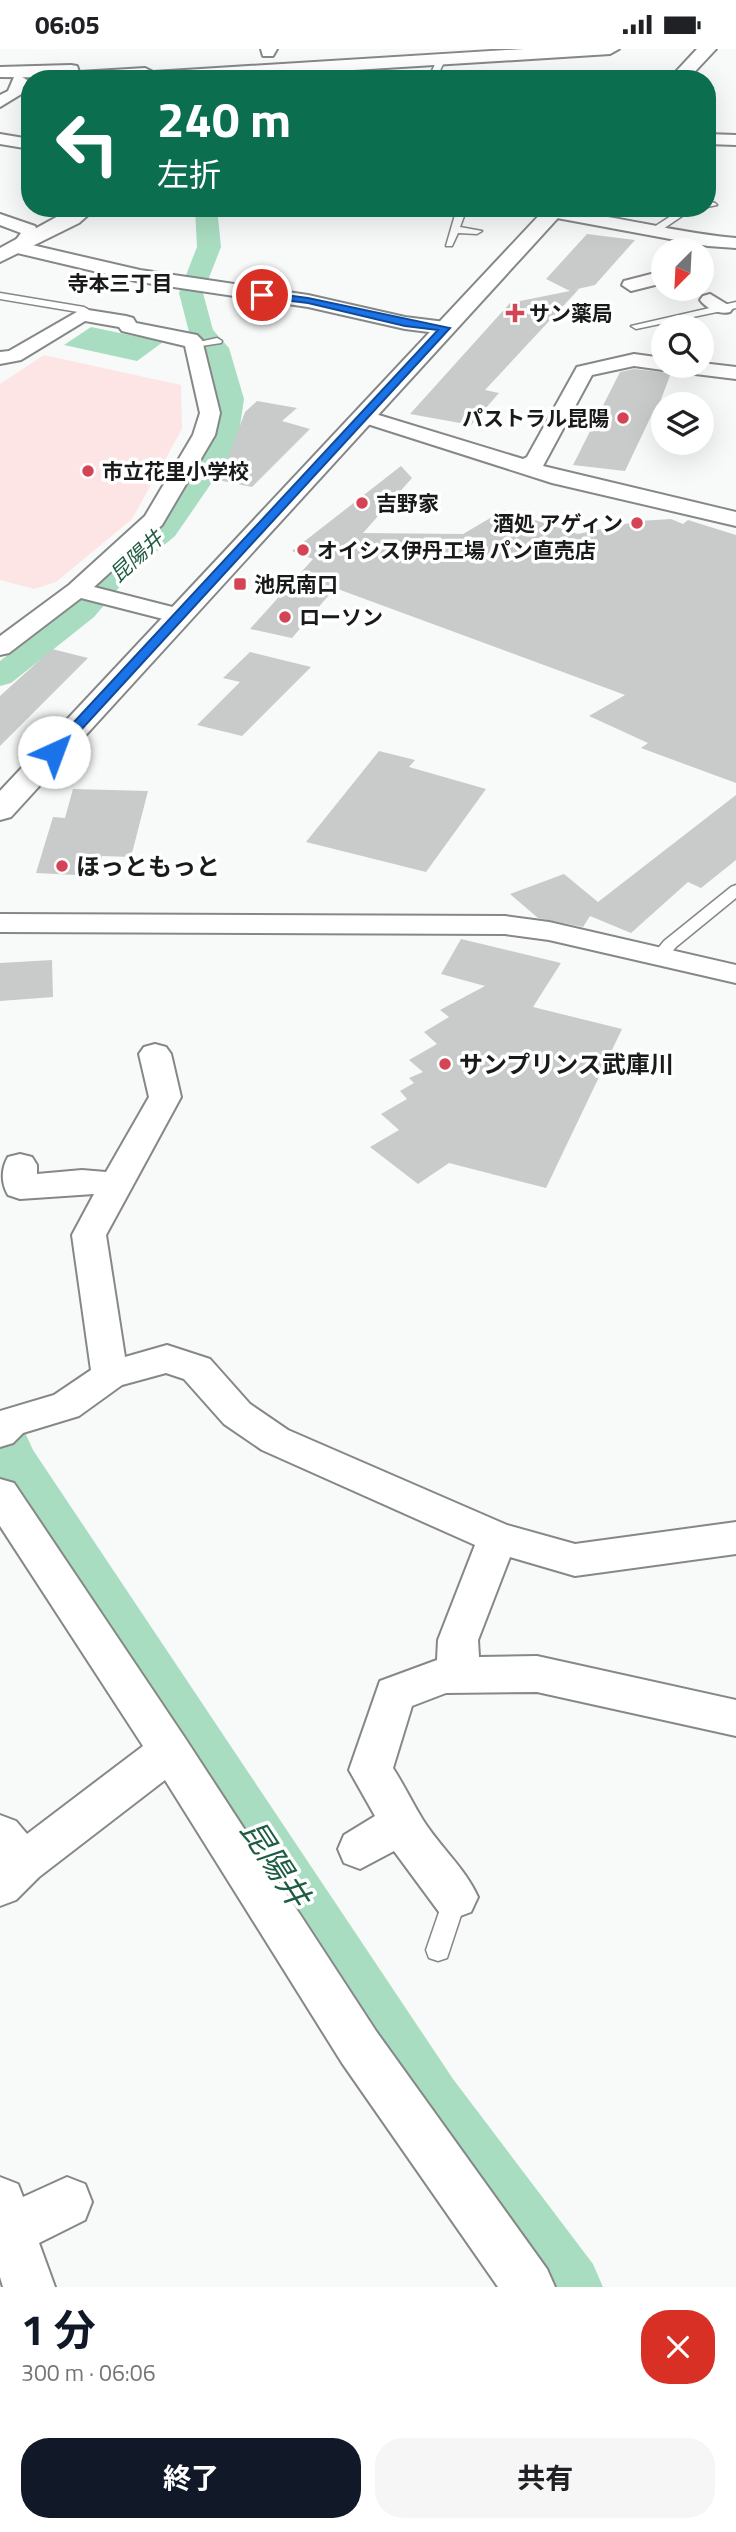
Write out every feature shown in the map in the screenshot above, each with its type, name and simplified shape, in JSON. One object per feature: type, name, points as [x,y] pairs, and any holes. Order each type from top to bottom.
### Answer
[{"type":"main road","points":[[0,69],[148,64],[327,49]]},
{"type":"main road","points":[[188,70],[208,69],[267,55],[457,49]]},
{"type":"main road","points":[[320,70],[610,49]]},
{"type":"main road","points":[[687,70],[707,49]]},
{"type":"main road","points":[[0,69],[148,64]]},
{"type":"main road","points":[[98,70],[148,64]]},
{"type":"main road","points":[[73,70],[89,67]]},
{"type":"main road","points":[[0,69],[21,75]]},
{"type":"main road","points":[[9,252],[70,217]]},
{"type":"main road","points":[[0,810],[365,417],[541,217]]},
{"type":"street","points":[[0,103],[21,87]]},
{"type":"street","points":[[0,139],[21,142]]},
{"type":"street","points":[[716,139],[736,140]]},
{"type":"street","points":[[583,217],[654,231],[675,238]]},
{"type":"street","points":[[0,219],[29,230],[31,236],[9,252]]},
{"type":"street","points":[[714,244],[736,243]]},
{"type":"street","points":[[9,252],[192,285],[308,301],[405,323],[445,328]]},
{"type":"street","points":[[631,285],[651,280]]},
{"type":"street","points":[[0,358],[15,356],[82,314],[126,321],[129,327],[206,342],[210,413],[204,435],[154,520],[0,648]]},
{"type":"street","points":[[524,467],[536,461],[584,371],[634,360],[651,362]]},
{"type":"street","points":[[714,370],[736,373]]},
{"type":"street","points":[[365,417],[606,490],[736,519]]},
{"type":"street","points":[[73,589],[178,616]]},
{"type":"street","points":[[0,923],[505,925],[549,931],[736,974]]},
{"type":"street","points":[[110,1375],[89,1235],[165,1097],[174,1088],[155,1054]]},
{"type":"street","points":[[20,1165],[20,1187],[82,1181],[116,1184]]},
{"type":"street","points":[[0,1433],[10,1422],[66,1406],[110,1375],[167,1359],[197,1369],[237,1414],[275,1440],[498,1538],[575,1560],[736,1538]]},
{"type":"street","points":[[0,1494],[170,1751],[359,2047],[529,2287]]},
{"type":"street","points":[[458,1674],[458,1640],[498,1538]]},
{"type":"street","points":[[455,1897],[400,1824],[399,1815],[370,1770],[395,1694],[444,1675],[537,1674],[736,1718]]},
{"type":"street","points":[[8,1861],[170,1751]]},
{"type":"street","points":[[360,1849],[400,1824]]},
{"type":"street","points":[[29,2287],[5,2216],[68,2202]]},
{"type":"lane","points":[[436,70],[441,60]]},
{"type":"lane","points":[[449,244],[458,217]]},
{"type":"lane","points":[[654,231],[676,217]]},
{"type":"lane","points":[[454,230],[477,232]]},
{"type":"lane","points":[[0,296],[84,310],[82,314]]},
{"type":"lane","points":[[636,327],[723,304]]},
{"type":"lane","points":[[626,320],[649,335]]},
{"type":"lane","points":[[659,957],[670,944],[736,890]]},
{"type":"lane","points":[[438,1950],[455,1897]]},
{"type":"shaded area","points":[[91,327],[163,342],[137,361],[64,345]]},
{"type":"shaded area","name":"市立花里小学校","points":[[44,355],[181,385],[182,429],[132,519],[56,582],[34,589],[0,580],[0,384]]},
{"type":"building","points":[[587,234],[635,240],[595,285],[573,290],[579,289],[485,390],[499,393],[471,425],[410,414],[510,303],[570,291],[546,279]]},
{"type":"building","name":"パストラル昆陽","points":[[634,369],[651,371],[651,378],[669,378],[664,392],[651,392],[651,416],[625,471],[573,465],[620,372]]},
{"type":"building","points":[[257,401],[297,408],[282,421],[310,429],[252,487],[213,479],[229,455],[245,412]]},
{"type":"building","points":[[401,466],[412,478],[363,533],[463,534],[504,510],[578,534],[639,521],[671,519],[683,524],[688,520],[736,535],[736,783],[641,748],[648,743],[589,716],[625,695],[335,588],[292,638],[250,629],[313,559],[292,551]]},
{"type":"building","points":[[52,649],[88,658],[0,746],[0,696]]},
{"type":"building","points":[[250,652],[311,667],[242,736],[197,725],[240,682],[223,678]]},
{"type":"building","points":[[379,751],[415,760],[409,767],[486,789],[426,872],[306,842]]},
{"type":"building","points":[[73,789],[148,791],[131,857],[102,856],[96,876],[36,873],[53,817],[65,818]]},
{"type":"building","points":[[736,795],[736,860],[701,888],[688,882],[631,933],[590,916],[583,927],[538,918],[510,894],[564,874],[598,902]]},
{"type":"building","points":[[461,939],[561,963],[533,1007],[622,1029],[546,1188],[449,1163],[418,1184],[370,1147],[399,1130],[381,1114],[407,1099],[400,1091],[414,1083],[409,1078],[423,1072],[409,1060],[437,1044],[424,1032],[449,1017],[440,1010],[485,986],[441,974]]},
{"type":"building","points":[[52,960],[53,997],[0,1001],[0,963]]},
{"type":"waterway","name":"昆陽井","points":[[0,676],[83,611],[123,565],[165,530],[223,446],[231,399],[216,348],[201,332],[191,293],[209,247],[207,217]]},
{"type":"waterway","name":"昆陽井","points":[[0,1428],[13,1458],[431,2101],[570,2287]]},
{"type":"place","name":"サン薬局","points":[[515,313]]},
{"type":"place","name":"パストラル昆陽","points":[[623,418]]},
{"type":"place","name":"市立花里小学校","points":[[88,471]]},
{"type":"place","name":"吉野家","points":[[362,503]]},
{"type":"place","name":"酒処 アゲィン","points":[[637,523]]},
{"type":"place","name":"オイシス伊丹工場 パン直売店","points":[[303,550]]},
{"type":"place","name":"池尻南口","points":[[240,584]]},
{"type":"place","name":"ローソン","points":[[285,617]]},
{"type":"place","name":"ほっともっと","points":[[62,866]]},
{"type":"place","name":"サンプリンス武庫川","points":[[445,1064]]},
{"type":"district","name":"寺本三丁目","points":[[120,283]]},
{"type":"route","points":[[54,752],[445,328],[405,323],[308,301],[262,295]]}]
